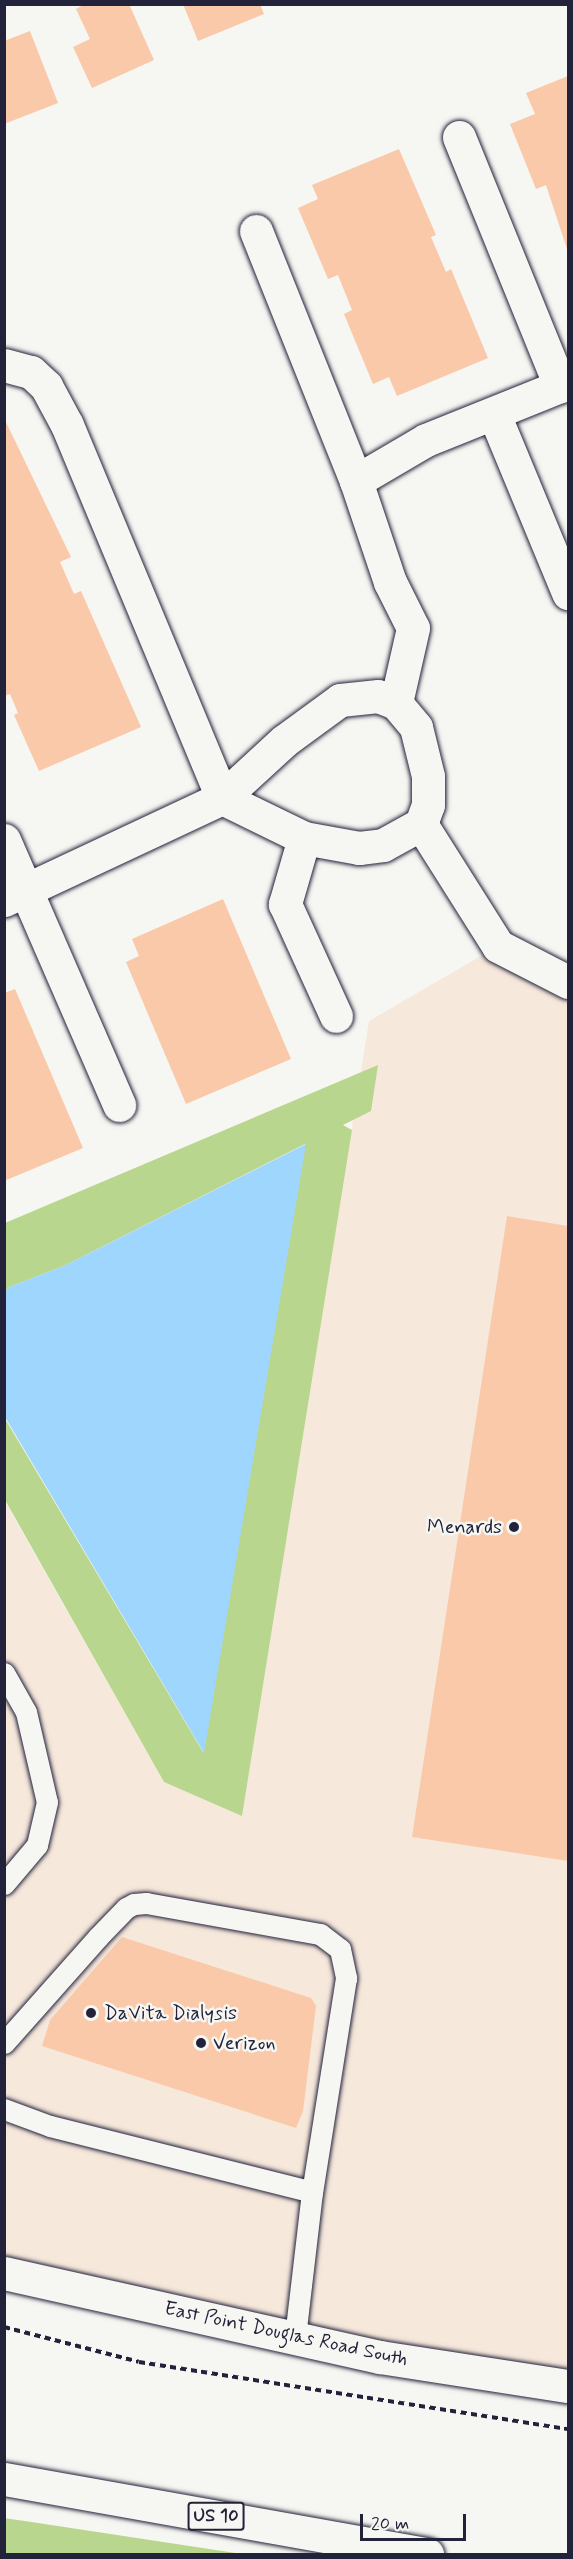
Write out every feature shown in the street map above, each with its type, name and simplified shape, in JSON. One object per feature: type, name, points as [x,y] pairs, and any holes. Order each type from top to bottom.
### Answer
[{"type":"main road","points":[[356,481],[426,440],[564,385],[459,137]]},
{"type":"main road","points":[[256,231],[356,481],[390,582],[413,628],[396,702]]},
{"type":"main road","points":[[4,365],[31,372],[46,386],[67,425],[222,798],[304,838],[359,849],[383,845],[421,824],[428,805],[428,776],[416,727],[396,702],[378,696],[340,700],[284,741],[222,798],[16,895]]},
{"type":"main road","points":[[494,414],[568,593]]},
{"type":"main road","points":[[421,824],[498,946],[568,982]]},
{"type":"main road","points":[[304,838],[285,904],[336,1016]]},
{"type":"main road","points":[[4,840],[16,895],[119,1105]]},
{"type":"main road","name":"East Point Douglas Road South","points":[[4,2273],[380,2356],[568,2386]]},
{"type":"main road","name":"US 10","points":[[4,2480],[427,2554]]},
{"type":"lane","points":[[4,1673],[26,1712],[47,1802],[37,1845],[4,1884]]},
{"type":"lane","points":[[4,2043],[98,1937],[134,1904],[146,1903],[321,1934],[340,1949],[346,1978],[312,2192],[295,2337]]},
{"type":"lane","points":[[4,2109],[50,2126],[312,2192]]},
{"type":"path","points":[[4,2326],[139,2362],[568,2429]]},
{"type":"shaded area","points":[[498,946],[568,982],[568,2386],[5,2273],[4,1500],[164,1782],[242,1815],[369,1021]]},
{"type":"green space","points":[[378,1065],[371,1111],[343,1125],[352,1130],[242,1816],[164,1782],[5,1500],[4,1417],[203,1752],[305,1144],[64,1266],[9,1287],[5,1293],[5,1223]]},
{"type":"green space","points":[[4,2518],[38,2523],[242,2554],[5,2554]]},
{"type":"water","points":[[306,1144],[204,1753],[5,1417],[5,1293],[9,1287],[64,1266]]},
{"type":"building","points":[[85,4],[129,4],[154,60],[92,88],[73,47],[90,39],[76,9]]},
{"type":"building","points":[[183,4],[260,4],[264,14],[198,41]]},
{"type":"building","points":[[30,31],[58,103],[4,124],[4,41]]},
{"type":"building","points":[[568,76],[568,252],[546,185],[536,189],[510,124],[535,114],[526,93]]},
{"type":"building","points":[[399,149],[436,235],[431,237],[446,272],[451,269],[488,358],[397,396],[389,377],[373,384],[344,314],[352,310],[338,275],[328,279],[298,208],[318,199],[312,185]]},
{"type":"building","points":[[4,418],[71,557],[60,562],[74,594],[81,591],[141,727],[39,771],[14,715],[18,713],[10,694],[4,696]]},
{"type":"building","points":[[223,899],[291,1059],[186,1104],[126,962],[139,956],[132,939]]},
{"type":"building","points":[[15,989],[83,1148],[4,1181],[4,993]]},
{"type":"building","name":"Menards","points":[[507,1216],[568,1226],[568,1861],[412,1837]]},
{"type":"building","points":[[122,1937],[311,1998],[316,2006],[303,2111],[296,2128],[42,2046],[50,2020]]},
{"type":"place","name":"Menards","points":[[514,1527]]},
{"type":"place","name":"DaVita Dialysis","points":[[91,2013]]},
{"type":"place","name":"Verizon","points":[[201,2043]]}]
